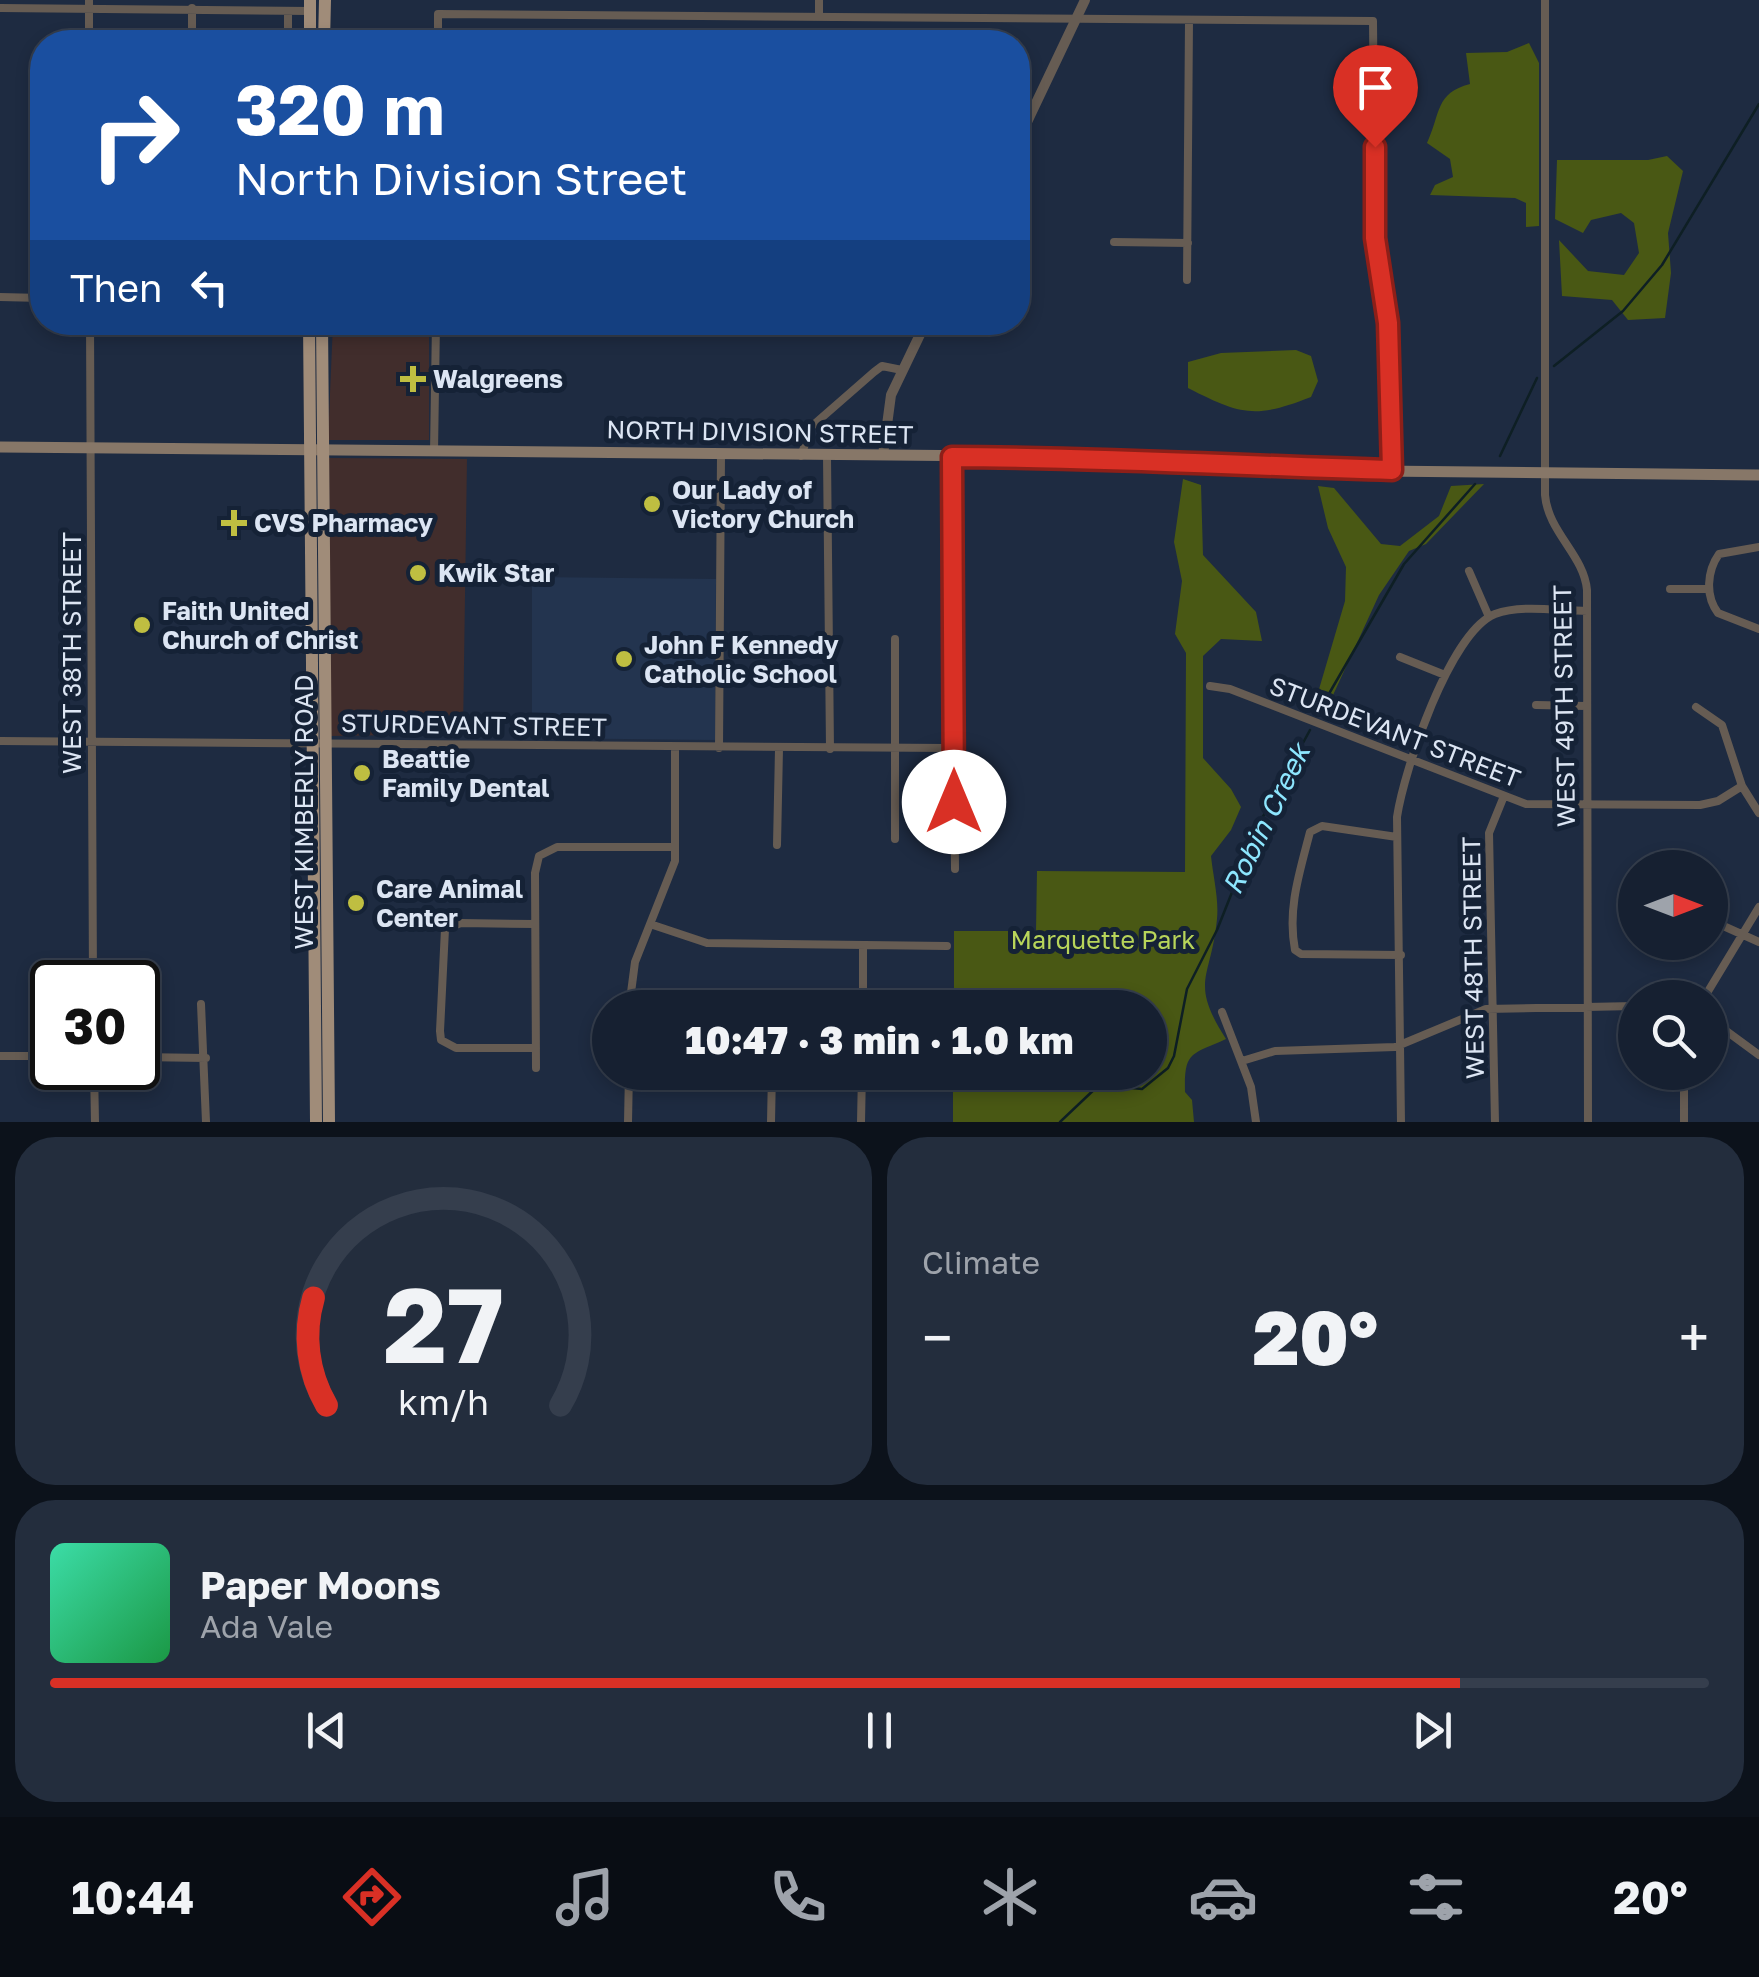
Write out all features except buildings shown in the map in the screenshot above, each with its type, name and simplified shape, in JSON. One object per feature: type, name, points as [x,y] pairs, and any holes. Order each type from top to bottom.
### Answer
[{"type":"main road","points":[[324,30],[325,5]]},
{"type":"main road","name":"WEST KIMBERLY ROAD","points":[[310,335],[317,450]]},
{"type":"main road","name":"WEST KIMBERLY ROAD","points":[[321,335],[317,450],[320,743],[330,1122]]},
{"type":"main road","name":"NORTH DIVISION STREET","points":[[0,448],[1110,457],[1281,470],[1759,475]]},
{"type":"main road","name":"WEST KIMBERLY ROAD","points":[[316,1122],[320,743]]},
{"type":"street","points":[[819,0],[819,15]]},
{"type":"street","points":[[1030,116],[1086,0]]},
{"type":"street","name":"WEST 49TH STREET","points":[[1544,0],[1546,510],[1586,581],[1588,1122]]},
{"type":"street","points":[[89,4],[89,30]]},
{"type":"street","points":[[0,8],[89,4],[288,11],[325,5]]},
{"type":"street","points":[[192,8],[192,30]]},
{"type":"street","points":[[288,11],[288,30]]},
{"type":"street","points":[[438,30],[438,14],[1373,22],[1375,238],[1388,323],[1392,470]]},
{"type":"street","points":[[1187,280],[1189,21]]},
{"type":"street","points":[[1114,242],[1188,243]]},
{"type":"street","points":[[0,297],[30,298]]},
{"type":"street","name":"WEST 38TH STREET","points":[[90,335],[93,960]]},
{"type":"street","points":[[434,452],[436,335]]},
{"type":"street","points":[[883,456],[888,412],[920,335]]},
{"type":"street","points":[[800,456],[811,427],[874,372],[882,366],[902,370]]},
{"type":"street","points":[[719,748],[721,455]]},
{"type":"street","points":[[828,456],[830,749]]},
{"type":"street","points":[[952,457],[954,869]]},
{"type":"street","points":[[1759,547],[1732,548],[1719,554],[1712,563],[1709,589],[1718,613],[1759,629]]},
{"type":"street","points":[[1469,571],[1490,617]]},
{"type":"street","points":[[1670,590],[1709,589]]},
{"type":"street","points":[[1401,1122],[1397,837],[1399,802],[1413,760],[1445,675],[1460,643],[1476,624],[1513,610],[1587,611]]},
{"type":"street","points":[[894,640],[895,839]]},
{"type":"street","points":[[1400,657],[1445,675]]},
{"type":"street","name":"STURDEVANT STREET","points":[[1210,686],[1230,689],[1538,806],[1700,805],[1718,801],[1742,786]]},
{"type":"street","points":[[1536,705],[1586,706]]},
{"type":"street","points":[[1696,707],[1722,725],[1742,786],[1759,813]]},
{"type":"street","name":"STURDEVANT STREET","points":[[0,741],[779,750],[948,748]]},
{"type":"street","points":[[631,990],[634,962],[670,880],[675,848],[675,748]]},
{"type":"street","points":[[777,844],[779,750]]},
{"type":"street","name":"WEST 48TH STREET","points":[[1495,1122],[1490,833],[1504,796]]},
{"type":"street","points":[[1397,837],[1322,826],[1310,832],[1293,903],[1295,950],[1401,955]]},
{"type":"street","points":[[536,1068],[535,873],[539,856],[548,849],[675,848]]},
{"type":"street","points":[[1716,980],[1759,907]]},
{"type":"street","points":[[535,924],[461,923],[444,930],[441,1040],[456,1048],[536,1048]]},
{"type":"street","points":[[650,924],[707,943],[947,946]]},
{"type":"street","points":[[1728,927],[1759,942]]},
{"type":"street","points":[[862,945],[863,990]]},
{"type":"street","points":[[201,1004],[206,1122]]},
{"type":"street","points":[[1242,1061],[1275,1051],[1358,1051],[1401,1045],[1494,1008],[1618,1006]]},
{"type":"street","points":[[1222,1012],[1242,1061],[1256,1122]]},
{"type":"street","points":[[1728,1032],[1759,1054]]},
{"type":"street","points":[[0,1056],[30,1056]]},
{"type":"street","points":[[160,1057],[206,1058]]},
{"type":"street","points":[[94,1090],[94,1122]]},
{"type":"street","points":[[628,1122],[629,1090]]},
{"type":"street","points":[[770,1122],[771,1090]]},
{"type":"street","points":[[860,1122],[861,1090]]},
{"type":"street","points":[[1684,1090],[1684,1122]]},
{"type":"shaded area","points":[[332,335],[429,335],[429,440],[328,440]]},
{"type":"shaded area","points":[[329,458],[467,459],[463,734],[331,736]]},
{"type":"shaded area","name":"John F Kennedy Catholic School","points":[[532,577],[716,579],[715,740],[532,738]]},
{"type":"green space","points":[[1529,43],[1539,63],[1539,226],[1526,227],[1526,203],[1515,198],[1430,195],[1435,185],[1453,177],[1450,159],[1427,143],[1445,99],[1470,84],[1466,53],[1507,52]]},
{"type":"green space","points":[[1667,156],[1683,171],[1668,233],[1671,273],[1665,318],[1628,320],[1612,300],[1562,296],[1559,240],[1588,271],[1624,275],[1639,253],[1634,223],[1621,213],[1591,220],[1583,233],[1555,219],[1557,160],[1648,160]]},
{"type":"green space","points":[[1296,350],[1311,356],[1318,381],[1311,397],[1292,404],[1261,411],[1235,409],[1188,388],[1188,362],[1221,353]]},
{"type":"green space","name":"Marquette Park","points":[[1183,479],[1201,485],[1203,555],[1256,612],[1262,641],[1221,639],[1203,656],[1203,758],[1231,789],[1241,807],[1231,830],[1211,856],[1217,911],[1205,992],[1226,1039],[1197,1052],[1188,1061],[1185,1092],[1192,1100],[1194,1122],[953,1122],[953,1090],[1167,1090],[1167,990],[954,990],[954,931],[1036,931],[1037,871],[1185,872],[1186,653],[1175,634],[1182,581],[1174,542]]},
{"type":"green space","points":[[1484,484],[1426,544],[1409,551],[1379,595],[1328,706],[1317,696],[1345,601],[1346,567],[1328,528],[1318,486],[1334,488],[1381,544],[1400,546],[1439,516],[1451,486]]},
{"type":"waterway","name":"Robin Creek","points":[[1554,366],[1623,311],[1662,265],[1759,104]]},
{"type":"waterway","name":"Robin Creek","points":[[1500,456],[1537,378]]},
{"type":"waterway","name":"Robin Creek","points":[[1319,711],[1404,564],[1475,484]]},
{"type":"waterway","name":"Robin Creek","points":[[1060,1122],[1099,1085],[1142,1089],[1168,1068],[1174,1056],[1187,989],[1217,930],[1260,822],[1310,730]]},
{"type":"place","name":"Walgreens","points":[[413,379]]},
{"type":"place","name":"Our Lady of Victory Church","points":[[652,504]]},
{"type":"place","name":"CVS Pharmacy","points":[[234,523]]},
{"type":"place","name":"Kwik Star","points":[[418,573]]},
{"type":"place","name":"Faith United Church of Christ","points":[[142,625]]},
{"type":"place","name":"John F Kennedy Catholic School","points":[[624,659]]},
{"type":"place","name":"Beattie Family Dental","points":[[362,773]]},
{"type":"place","name":"Care Animal Center","points":[[356,903]]},
{"type":"route","points":[[954,802],[952,457],[1110,457],[1281,470],[1392,470],[1388,323],[1375,238],[1375,147]]}]
